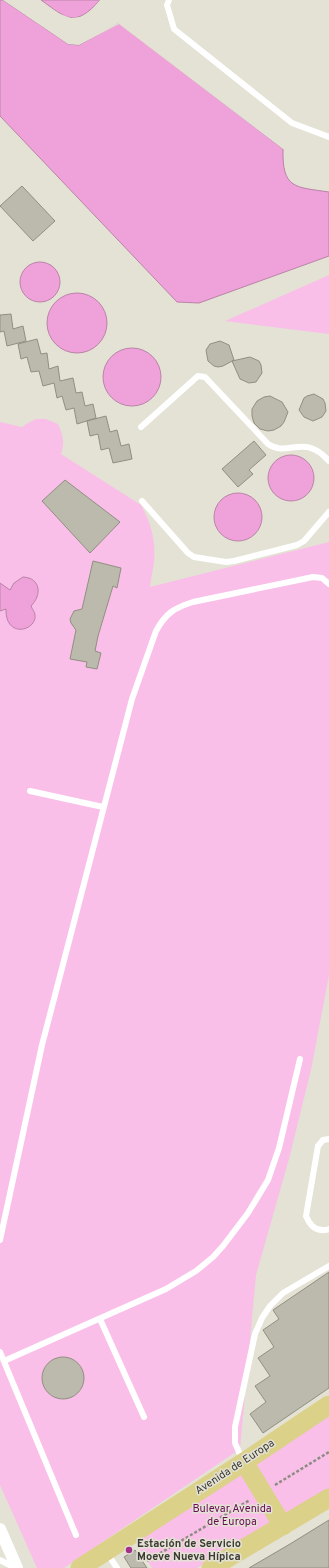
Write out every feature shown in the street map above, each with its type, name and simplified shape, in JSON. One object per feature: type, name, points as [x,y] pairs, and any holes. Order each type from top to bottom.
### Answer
[{"type":"main road","name":"Avenida de Europa","points":[[80,1568],[329,1405]]},
{"type":"main road","points":[[244,1462],[283,1526]]},
{"type":"main road","points":[[211,1568],[329,1498]]},
{"type":"street","points":[[0,1529],[16,1568]]},
{"type":"lane","points":[[169,0],[167,5],[174,29],[292,123],[329,137]]},
{"type":"lane","points":[[141,427],[200,375],[205,377],[268,444],[274,448],[283,449],[303,446],[314,448],[324,455],[329,461]]},
{"type":"lane","points":[[142,501],[188,553],[202,559],[226,562],[243,560],[297,545],[304,541],[329,512]]},
{"type":"lane","points":[[0,1240],[42,1045],[132,699],[156,631],[162,620],[169,612],[193,602],[313,577],[322,578],[329,584]]},
{"type":"lane","points":[[30,792],[103,807]]},
{"type":"lane","points":[[4,1361],[100,1319],[182,1280],[213,1257],[228,1241],[258,1198],[272,1169],[279,1148],[300,1059]]},
{"type":"lane","points":[[329,1139],[324,1140],[318,1146],[306,1216],[313,1227],[319,1230],[329,1229]]},
{"type":"lane","points":[[244,1462],[235,1443],[235,1427],[255,1334],[262,1318],[270,1306],[283,1293],[329,1266]]},
{"type":"lane","points":[[100,1319],[144,1417]]},
{"type":"lane","points":[[0,1352],[76,1536]]},
{"type":"lane","points":[[106,1551],[117,1568]]},
{"type":"lane","points":[[0,1560],[16,1568]]},
{"type":"path","points":[[147,1561],[329,1452]]},
{"type":"green space","points":[[329,275],[329,334],[225,321]]},
{"type":"green space","points":[[36,419],[46,419],[58,424],[63,439],[61,454],[141,505],[150,525],[154,547],[154,562],[150,587],[329,542],[329,975],[311,1070],[289,1159],[256,1275],[240,1449],[64,1568],[37,1568],[0,1485],[0,422],[22,427]]},
{"type":"green space","name":"Bulevar Avenida de Europa","points":[[329,1415],[329,1492],[287,1517],[256,1464]]},
{"type":"green space","name":"Bulevar Avenida de Europa","points":[[243,1473],[275,1526],[197,1568],[152,1568],[134,1540]]},
{"type":"shaded area","points":[[0,0],[3,0],[68,44],[79,45],[119,23],[283,149],[285,172],[288,179],[293,184],[307,189],[329,192],[329,256],[199,303],[177,302],[0,116]]},
{"type":"shaded area","points":[[41,0],[100,0],[84,14],[71,18],[58,12]]},
{"type":"shaded area","points":[[44,262],[51,265],[57,271],[60,282],[59,290],[51,299],[44,302],[36,302],[29,299],[21,290],[20,278],[23,271],[32,263]]},
{"type":"shaded area","points":[[71,293],[83,293],[94,298],[102,306],[107,317],[105,335],[94,348],[83,353],[71,353],[60,348],[52,340],[47,329],[47,317],[52,306],[60,298]]},
{"type":"shaded area","points":[[126,348],[138,348],[153,356],[161,371],[161,383],[153,398],[138,406],[126,406],[111,398],[103,383],[103,371],[111,356]]},
{"type":"shaded area","points":[[286,455],[296,455],[304,459],[310,465],[314,473],[314,483],[310,491],[304,497],[296,501],[286,501],[278,497],[272,491],[268,483],[268,473],[272,465],[278,459]]},
{"type":"shaded area","points":[[233,493],[243,493],[255,500],[262,512],[262,522],[255,534],[243,541],[233,541],[225,537],[218,530],[214,522],[214,512],[218,504],[225,497]]},
{"type":"shaded area","points":[[23,577],[33,580],[38,588],[38,592],[35,602],[31,606],[35,614],[34,621],[31,625],[21,629],[10,625],[7,619],[6,609],[0,611],[0,583],[10,590],[14,583]]},
{"type":"pier","points":[[3,0],[7,0],[68,42],[79,43],[120,22],[285,149],[283,149],[119,24],[79,45],[68,44]]},
{"type":"pier","points":[[39,0],[60,14],[71,18],[81,17],[92,10],[100,0],[102,0],[93,11],[82,18],[71,20],[59,15]]},
{"type":"building","points":[[22,186],[55,221],[33,241],[0,206]]},
{"type":"building","points":[[11,314],[13,329],[23,326],[26,341],[7,346],[4,331],[0,332],[0,315]]},
{"type":"building","points":[[37,339],[41,354],[47,353],[49,369],[58,366],[60,381],[73,378],[76,393],[82,392],[85,406],[93,404],[96,418],[77,424],[74,408],[66,410],[62,396],[57,398],[54,383],[43,386],[39,371],[31,372],[27,357],[21,359],[18,344]]},
{"type":"building","points":[[220,341],[229,345],[234,360],[218,367],[214,366],[208,361],[206,350],[210,344]]},
{"type":"building","points":[[250,357],[259,361],[262,373],[256,382],[249,383],[240,379],[232,361]]},
{"type":"building","points":[[314,394],[323,399],[326,411],[322,417],[313,421],[304,417],[299,410],[304,398]]},
{"type":"building","points":[[270,396],[282,402],[288,412],[281,426],[274,430],[268,431],[260,429],[254,423],[252,409],[257,401],[264,397]]},
{"type":"building","points":[[106,416],[110,432],[117,430],[121,446],[129,444],[132,459],[113,463],[109,448],[101,450],[98,434],[90,436],[87,421]]},
{"type":"building","points":[[254,441],[266,455],[249,470],[253,474],[238,487],[222,469]]},
{"type":"building","points":[[65,480],[120,522],[90,553],[42,501]]},
{"type":"building","points":[[93,561],[121,568],[117,588],[113,586],[98,636],[95,651],[101,653],[97,669],[86,667],[87,662],[70,659],[76,630],[70,619],[74,611],[82,609]]},
{"type":"building","points":[[329,1272],[329,1388],[263,1433],[250,1414],[266,1402],[255,1386],[270,1376],[258,1358],[274,1347],[263,1330],[279,1319],[273,1310]]},
{"type":"building","points":[[59,1357],[67,1357],[75,1360],[81,1366],[84,1378],[81,1390],[75,1396],[67,1399],[59,1399],[51,1396],[45,1390],[42,1382],[42,1374],[45,1366],[51,1360]]},
{"type":"building","points":[[329,1520],[329,1568],[249,1568],[290,1544]]},
{"type":"building","points":[[135,1550],[147,1568],[131,1568],[124,1557]]},
{"type":"place","name":"Estación de Servicio Moeve Nueva Hípica","points":[[129,1550]]}]
